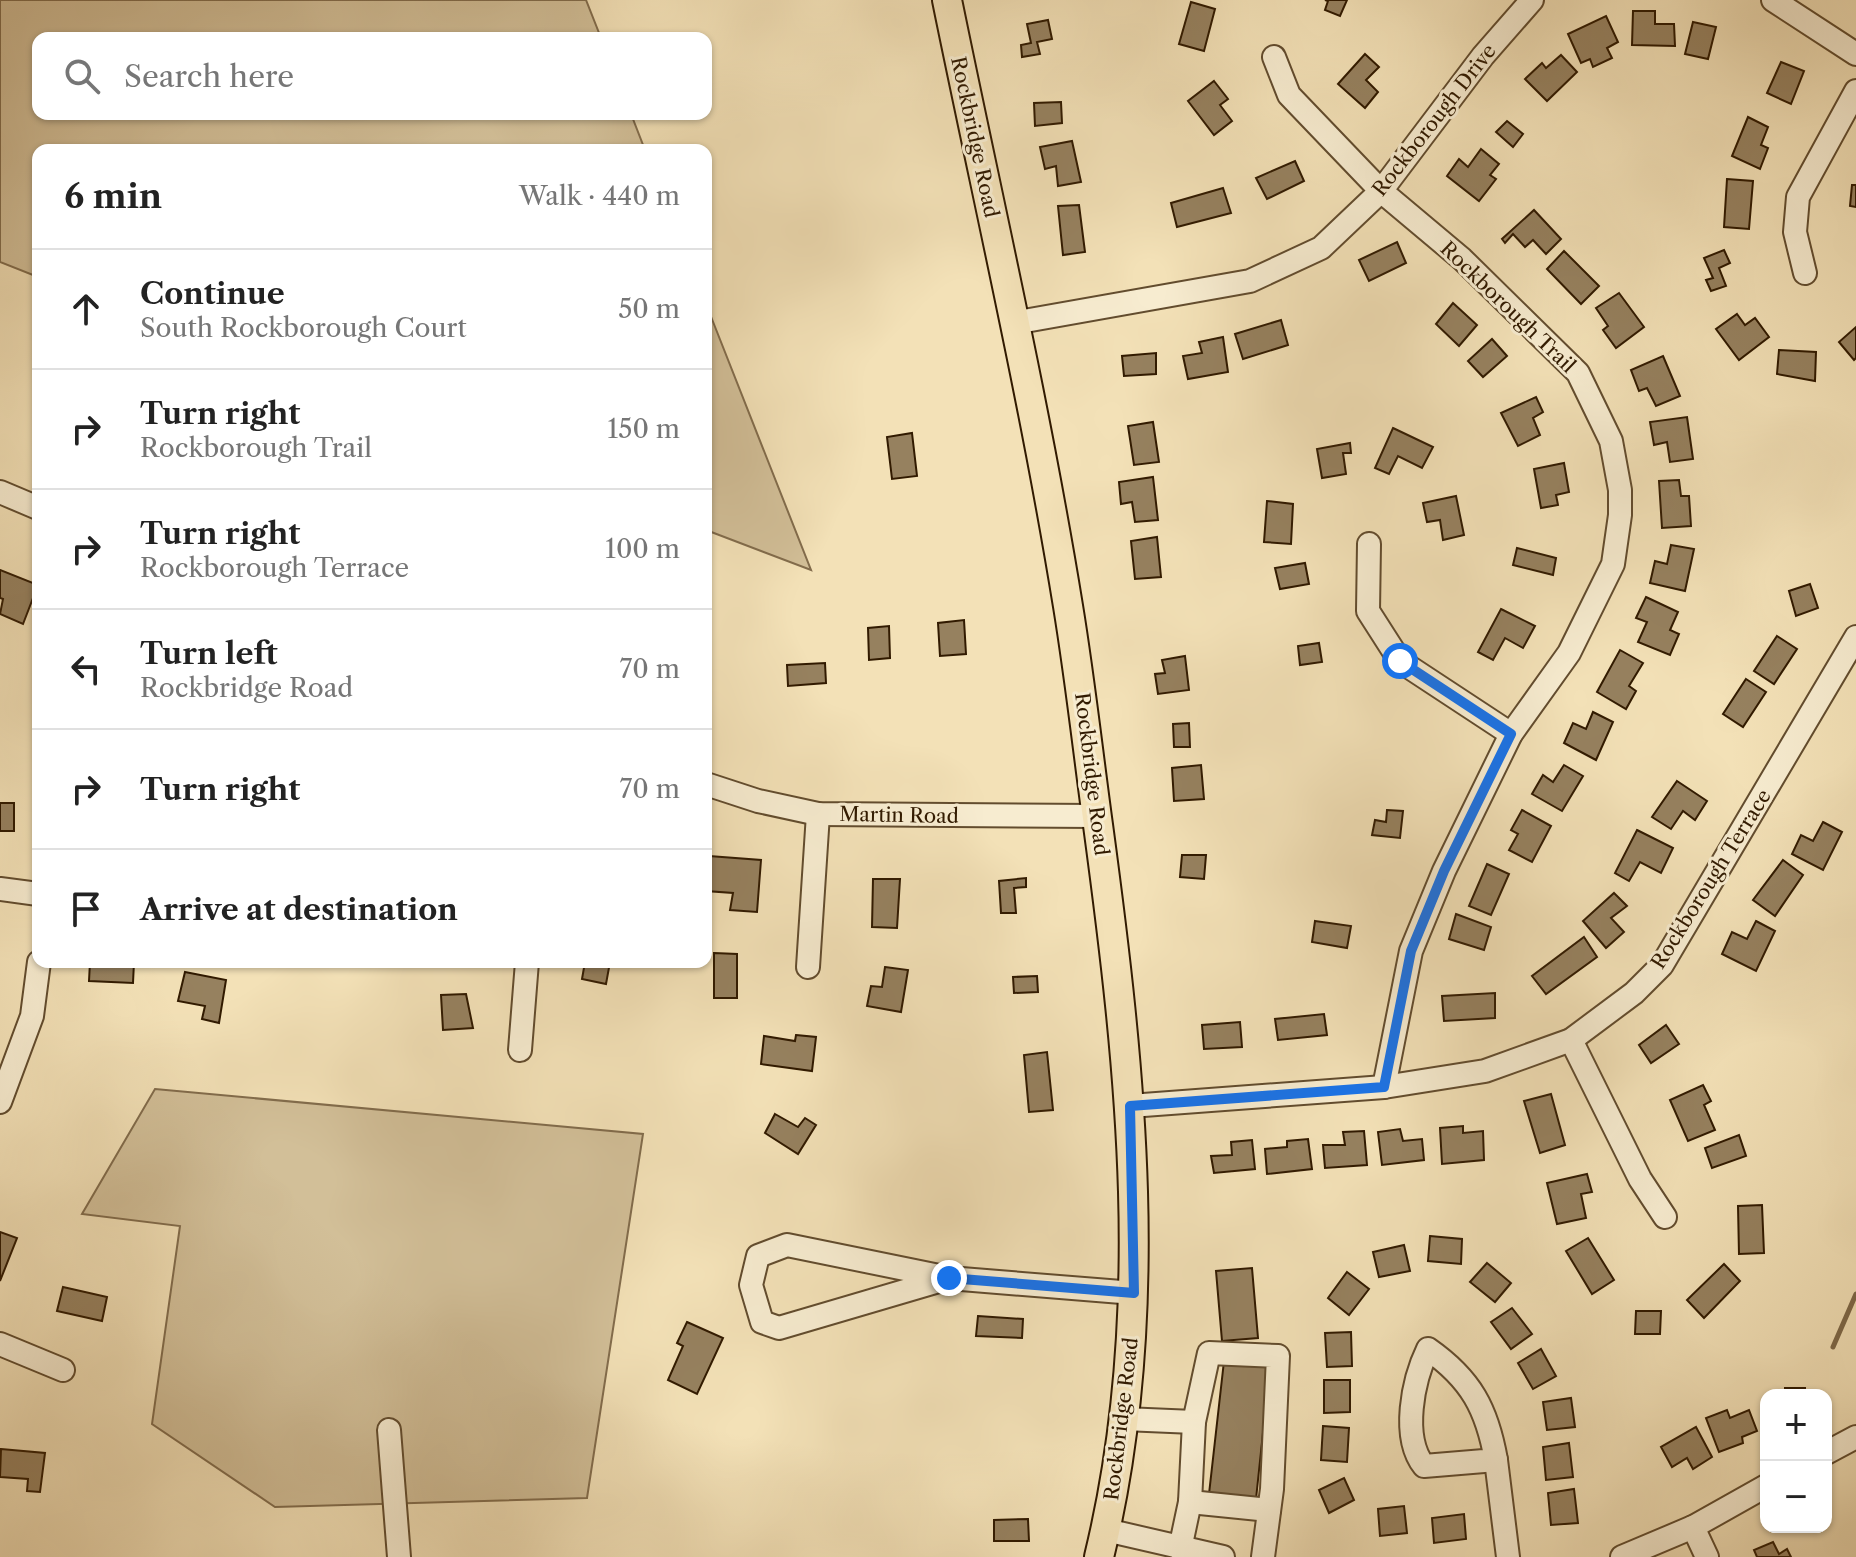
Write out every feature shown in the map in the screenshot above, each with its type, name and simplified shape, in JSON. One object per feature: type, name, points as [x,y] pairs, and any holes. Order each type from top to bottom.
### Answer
[{"type":"main road","name":"Rockbridge Road","points":[[947,0],[1067,601],[1123,1009],[1130,1106],[1134,1293],[1124,1419],[1102,1543]]},
{"type":"street","name":"Rockborough Drive","points":[[1013,323],[1250,281],[1321,248],[1381,191],[1483,56],[1532,0]]},
{"type":"street","points":[[1773,0],[1856,54]]},
{"type":"street","name":"Rockborough Trail","points":[[1274,57],[1289,95],[1381,191],[1462,259],[1578,373],[1603,417],[1614,453],[1620,515],[1613,564],[1569,653],[1511,734],[1444,871],[1411,951],[1384,1087]]},
{"type":"street","points":[[1805,273],[1795,232],[1798,197],[1856,91]]},
{"type":"street","points":[[0,492],[32,505]]},
{"type":"street","points":[[1369,544],[1368,611],[1400,661],[1511,734]]},
{"type":"street","name":"Rockborough Terrace","points":[[1130,1106],[1384,1087],[1485,1071],[1571,1040],[1634,993],[1662,965],[1856,637]]},
{"type":"street","name":"Martin Road","points":[[712,786],[758,801],[818,814],[1096,816]]},
{"type":"street","points":[[808,967],[818,814]]},
{"type":"street","points":[[0,889],[32,893]]},
{"type":"street","points":[[0,1102],[32,1016],[38,968]]},
{"type":"street","points":[[520,1050],[527,968]]},
{"type":"street","points":[[1571,1040],[1640,1179],[1665,1217]]},
{"type":"street","points":[[949,1278],[779,1328],[762,1322],[751,1285],[758,1256],[787,1245],[949,1278],[1134,1293]]},
{"type":"street","points":[[0,1344],[63,1370]]},
{"type":"street","points":[[1496,1460],[1424,1466],[1415,1455],[1412,1431],[1418,1370],[1428,1349],[1464,1377],[1491,1429],[1496,1460],[1508,1557]]},
{"type":"street","points":[[1170,1550],[1190,1502],[1194,1422],[1209,1353],[1278,1356],[1269,1510],[1263,1557]]},
{"type":"street","points":[[1124,1419],[1194,1422]]},
{"type":"street","points":[[389,1430],[399,1557]]},
{"type":"street","points":[[1832,1450],[1856,1437]]},
{"type":"street","points":[[1622,1557],[1693,1527],[1760,1489]]},
{"type":"street","points":[[1190,1502],[1269,1510]]},
{"type":"street","points":[[1693,1527],[1707,1557]]},
{"type":"street","points":[[1102,1543],[1223,1557]]},
{"type":"shaded area","points":[[0,0],[586,0],[599,32],[32,32],[32,120],[633,120],[643,144],[32,144],[32,275],[0,262]]},
{"type":"shaded area","points":[[712,319],[811,570],[712,532]]},
{"type":"shaded area","points":[[155,1089],[643,1134],[587,1498],[275,1507],[152,1424],[180,1226],[82,1214]]},
{"type":"building","points":[[1325,0],[1347,0],[1340,16],[1325,10],[1328,1]]},
{"type":"building","points":[[1191,2],[1215,9],[1204,51],[1179,44]]},
{"type":"building","points":[[1633,11],[1655,11],[1655,24],[1674,24],[1675,46],[1632,45]]},
{"type":"building","points":[[1606,16],[1618,42],[1607,48],[1612,58],[1593,67],[1590,59],[1581,63],[1568,34]]},
{"type":"building","points":[[1048,20],[1052,39],[1037,42],[1040,54],[1022,57],[1021,45],[1031,43],[1027,24]]},
{"type":"building","points":[[1693,22],[1716,27],[1708,59],[1685,54]]},
{"type":"building","points":[[1365,54],[1379,67],[1366,80],[1378,92],[1365,108],[1338,84]]},
{"type":"building","points":[[1561,55],[1577,72],[1547,101],[1525,79],[1542,63],[1546,68]]},
{"type":"building","points":[[1781,62],[1804,71],[1791,104],[1767,93]]},
{"type":"building","points":[[1214,81],[1228,99],[1220,105],[1232,121],[1214,135],[1188,101]]},
{"type":"building","points":[[1061,102],[1062,123],[1035,126],[1034,103]]},
{"type":"building","points":[[1748,117],[1768,127],[1761,145],[1768,148],[1760,169],[1732,156]]},
{"type":"building","points":[[1507,121],[1523,134],[1513,147],[1496,132]]},
{"type":"building","points":[[1072,141],[1081,182],[1058,186],[1056,166],[1045,169],[1040,147]]},
{"type":"building","points":[[1481,149],[1499,164],[1490,175],[1496,179],[1479,201],[1447,176],[1459,159],[1468,167]]},
{"type":"building","points":[[1295,161],[1304,181],[1267,199],[1256,178]]},
{"type":"building","points":[[1727,179],[1753,181],[1749,229],[1724,227]]},
{"type":"building","points":[[1852,185],[1856,185],[1856,207],[1850,206]]},
{"type":"building","points":[[1223,188],[1231,213],[1177,227],[1171,203]]},
{"type":"building","points":[[1079,205],[1085,252],[1063,255],[1058,206]]},
{"type":"building","points":[[1534,210],[1561,239],[1546,254],[1533,240],[1525,247],[1513,234],[1505,243],[1502,239]]},
{"type":"building","points":[[1397,242],[1406,263],[1369,281],[1359,260]]},
{"type":"building","points":[[1724,250],[1730,263],[1719,268],[1726,286],[1711,291],[1706,280],[1713,278],[1704,258]]},
{"type":"building","points":[[1564,251],[1599,286],[1581,304],[1547,269]]},
{"type":"building","points":[[1619,293],[1644,327],[1616,348],[1603,330],[1608,326],[1596,308]]},
{"type":"building","points":[[1453,303],[1477,325],[1459,346],[1436,324]]},
{"type":"building","points":[[1737,314],[1745,325],[1755,318],[1769,337],[1739,360],[1716,329]]},
{"type":"building","points":[[1281,320],[1288,345],[1243,359],[1235,334]]},
{"type":"building","points":[[1856,327],[1856,358],[1854,360],[1839,342]]},
{"type":"building","points":[[1223,337],[1228,372],[1188,379],[1183,356],[1202,353],[1199,342]]},
{"type":"building","points":[[1492,339],[1507,356],[1483,377],[1468,361]]},
{"type":"building","points":[[1779,350],[1816,352],[1815,381],[1777,374]]},
{"type":"building","points":[[1156,353],[1156,374],[1124,376],[1122,356]]},
{"type":"building","points":[[1663,356],[1680,396],[1656,406],[1647,388],[1639,391],[1631,370]]},
{"type":"building","points":[[1536,397],[1543,412],[1533,418],[1540,435],[1518,446],[1501,413]]},
{"type":"building","points":[[1687,417],[1693,459],[1670,462],[1667,442],[1654,445],[1650,422]]},
{"type":"building","points":[[1153,422],[1159,462],[1134,465],[1128,426]]},
{"type":"building","points":[[1393,428],[1433,447],[1422,468],[1398,456],[1389,474],[1375,468]]},
{"type":"building","points":[[912,433],[917,476],[892,479],[887,437]]},
{"type":"building","points":[[1350,443],[1351,453],[1343,453],[1346,474],[1322,478],[1317,449]]},
{"type":"building","points":[[1564,463],[1569,492],[1556,495],[1558,505],[1541,508],[1534,469]]},
{"type":"building","points":[[1153,477],[1158,520],[1135,522],[1132,502],[1121,504],[1119,482]]},
{"type":"building","points":[[1679,480],[1681,496],[1689,496],[1691,526],[1662,528],[1659,481]]},
{"type":"building","points":[[1456,496],[1464,535],[1443,540],[1440,520],[1427,522],[1423,503]]},
{"type":"building","points":[[1267,501],[1293,504],[1291,544],[1264,542]]},
{"type":"building","points":[[1157,537],[1161,577],[1135,579],[1131,541]]},
{"type":"building","points":[[1671,545],[1694,549],[1685,591],[1650,583],[1655,561],[1667,564]]},
{"type":"building","points":[[1517,548],[1556,558],[1553,575],[1513,565]]},
{"type":"building","points":[[1305,563],[1309,584],[1280,589],[1275,568]]},
{"type":"building","points":[[0,570],[32,583],[32,601],[23,624],[0,614],[3,599],[0,598]]},
{"type":"building","points":[[1810,584],[1818,608],[1796,616],[1789,591]]},
{"type":"building","points":[[1646,597],[1678,612],[1670,630],[1679,634],[1670,655],[1638,642],[1647,622],[1636,618]]},
{"type":"building","points":[[1501,609],[1535,626],[1523,648],[1505,638],[1493,660],[1478,652]]},
{"type":"building","points":[[964,620],[966,654],[940,656],[938,623]]},
{"type":"building","points":[[889,626],[890,658],[869,660],[868,628]]},
{"type":"building","points":[[1777,636],[1797,649],[1774,684],[1754,671]]},
{"type":"building","points":[[1319,643],[1322,662],[1300,665],[1298,646]]},
{"type":"building","points":[[1620,650],[1643,663],[1629,686],[1636,691],[1626,709],[1597,692]]},
{"type":"building","points":[[1185,656],[1189,690],[1158,694],[1155,674],[1165,673],[1162,660]]},
{"type":"building","points":[[825,663],[826,683],[788,686],[787,665]]},
{"type":"building","points":[[1746,679],[1766,692],[1743,727],[1723,714]]},
{"type":"building","points":[[1593,712],[1613,722],[1596,760],[1564,743],[1573,723],[1586,729]]},
{"type":"building","points":[[1189,723],[1190,747],[1174,747],[1173,724]]},
{"type":"building","points":[[1201,765],[1204,799],[1174,801],[1172,768]]},
{"type":"building","points":[[1564,765],[1583,776],[1562,811],[1532,794],[1543,775],[1553,782]]},
{"type":"building","points":[[1677,781],[1707,801],[1695,820],[1683,811],[1671,829],[1652,817]]},
{"type":"building","points":[[0,803],[14,803],[14,831],[0,831]]},
{"type":"building","points":[[1387,810],[1403,811],[1400,838],[1372,835],[1375,820],[1386,822]]},
{"type":"building","points":[[1522,810],[1551,826],[1532,862],[1509,850],[1518,834],[1511,830]]},
{"type":"building","points":[[1823,822],[1842,832],[1823,870],[1792,854],[1801,835],[1813,841]]},
{"type":"building","points":[[1637,830],[1673,848],[1661,873],[1640,862],[1629,881],[1615,873]]},
{"type":"building","points":[[1182,855],[1206,855],[1204,879],[1180,877]]},
{"type":"building","points":[[712,856],[761,860],[757,912],[730,910],[733,893],[712,891]]},
{"type":"building","points":[[1783,860],[1803,875],[1775,916],[1753,900]]},
{"type":"building","points":[[1487,864],[1509,874],[1491,915],[1469,906]]},
{"type":"building","points":[[1026,878],[1026,887],[1014,888],[1016,913],[1001,913],[999,881]]},
{"type":"building","points":[[873,879],[900,879],[897,928],[872,927]]},
{"type":"building","points":[[1614,893],[1627,906],[1611,918],[1624,932],[1606,948],[1583,921]]},
{"type":"building","points":[[1456,914],[1491,927],[1484,950],[1449,939]]},
{"type":"building","points":[[1315,921],[1351,926],[1347,948],[1312,942]]},
{"type":"building","points":[[1756,921],[1775,931],[1756,971],[1722,954],[1732,932],[1747,939]]},
{"type":"building","points":[[1584,937],[1597,957],[1546,994],[1532,976]]},
{"type":"building","points":[[714,953],[737,954],[737,998],[714,998]]},
{"type":"building","points":[[885,967],[908,970],[901,1012],[867,1006],[871,986],[882,987]]},
{"type":"building","points":[[90,968],[134,968],[133,983],[89,981]]},
{"type":"building","points":[[584,968],[609,968],[606,984],[582,979]]},
{"type":"building","points":[[185,972],[226,980],[219,1023],[202,1019],[205,1006],[178,1001]]},
{"type":"building","points":[[1037,976],[1038,992],[1014,993],[1013,977]]},
{"type":"building","points":[[1495,993],[1495,1018],[1444,1021],[1442,996]]},
{"type":"building","points":[[466,994],[473,1028],[443,1030],[441,995]]},
{"type":"building","points":[[1324,1014],[1327,1035],[1278,1040],[1275,1019]]},
{"type":"building","points":[[1240,1022],[1242,1047],[1204,1049],[1202,1025]]},
{"type":"building","points":[[1666,1025],[1679,1044],[1651,1063],[1639,1045]]},
{"type":"building","points":[[796,1035],[816,1037],[812,1071],[761,1064],[764,1036],[795,1041]]},
{"type":"building","points":[[1047,1052],[1053,1110],[1029,1112],[1024,1055]]},
{"type":"building","points":[[1703,1085],[1711,1101],[1704,1105],[1715,1130],[1688,1141],[1670,1100]]},
{"type":"building","points":[[1551,1094],[1565,1145],[1540,1153],[1524,1101]]},
{"type":"building","points":[[775,1114],[798,1127],[805,1118],[816,1125],[798,1154],[765,1133]]},
{"type":"building","points":[[1463,1126],[1463,1133],[1483,1131],[1484,1160],[1442,1164],[1440,1128]]},
{"type":"building","points":[[1400,1129],[1403,1141],[1422,1139],[1424,1160],[1382,1165],[1378,1132]]},
{"type":"building","points":[[1364,1131],[1367,1165],[1325,1168],[1323,1145],[1345,1145],[1343,1132]]},
{"type":"building","points":[[1739,1135],[1746,1156],[1712,1168],[1705,1148]]},
{"type":"building","points":[[1308,1139],[1312,1169],[1267,1174],[1265,1149],[1287,1147],[1287,1141]]},
{"type":"building","points":[[1252,1140],[1255,1169],[1214,1173],[1211,1156],[1232,1155],[1231,1142]]},
{"type":"building","points":[[1587,1174],[1592,1192],[1581,1194],[1586,1218],[1557,1224],[1547,1183]]},
{"type":"building","points":[[1762,1205],[1764,1253],[1739,1254],[1738,1206]]},
{"type":"building","points":[[0,1232],[17,1238],[0,1281]]},
{"type":"building","points":[[1430,1236],[1462,1239],[1461,1264],[1428,1261]]},
{"type":"building","points":[[1588,1238],[1614,1280],[1592,1294],[1566,1251]]},
{"type":"building","points":[[1404,1245],[1410,1271],[1379,1277],[1373,1252]]},
{"type":"building","points":[[1487,1263],[1511,1283],[1495,1302],[1470,1282]]},
{"type":"building","points":[[1724,1264],[1740,1281],[1704,1318],[1687,1300]]},
{"type":"building","points":[[1252,1268],[1258,1338],[1222,1341],[1216,1271]]},
{"type":"building","points":[[1347,1272],[1369,1289],[1349,1315],[1328,1298]]},
{"type":"building","points":[[63,1287],[107,1297],[102,1321],[57,1311]]},
{"type":"building","points":[[1512,1308],[1532,1334],[1511,1349],[1491,1322]]},
{"type":"building","points":[[1636,1311],[1661,1311],[1660,1334],[1635,1334]]},
{"type":"building","points":[[978,1316],[1023,1319],[1022,1338],[976,1336]]},
{"type":"building","points":[[687,1322],[723,1338],[697,1394],[668,1380],[683,1346],[677,1343]]},
{"type":"building","points":[[1351,1332],[1352,1366],[1327,1367],[1325,1333]]},
{"type":"building","points":[[1541,1349],[1556,1376],[1533,1389],[1518,1363]]},
{"type":"building","points":[[1224,1361],[1270,1366],[1256,1499],[1209,1494]]},
{"type":"building","points":[[1324,1380],[1350,1380],[1350,1412],[1324,1413]]},
{"type":"building","points":[[1571,1398],[1575,1427],[1547,1430],[1543,1402]]},
{"type":"building","points":[[1727,1410],[1730,1418],[1749,1410],[1757,1431],[1742,1437],[1743,1443],[1719,1452],[1706,1418]]},
{"type":"building","points":[[1323,1426],[1349,1428],[1347,1462],[1321,1460]]},
{"type":"building","points":[[1696,1427],[1712,1457],[1693,1469],[1687,1458],[1672,1467],[1661,1447]]},
{"type":"building","points":[[1569,1443],[1573,1477],[1546,1480],[1543,1447]]},
{"type":"building","points":[[1,1449],[45,1453],[40,1492],[27,1491],[28,1479],[0,1477]]},
{"type":"building","points":[[1344,1478],[1354,1500],[1329,1513],[1319,1490]]},
{"type":"building","points":[[1574,1489],[1578,1523],[1551,1525],[1548,1493]]},
{"type":"building","points":[[1404,1506],[1407,1533],[1380,1536],[1378,1509]]},
{"type":"building","points":[[1464,1514],[1466,1539],[1434,1543],[1432,1518]]},
{"type":"building","points":[[1028,1519],[1029,1541],[994,1541],[994,1520]]},
{"type":"building","points":[[1773,1542],[1779,1554],[1787,1549],[1791,1557],[1757,1557],[1754,1550]]},
{"type":"waterway","points":[[1833,1347],[1856,1294]]},
{"type":"route","points":[[949,1278],[1134,1293],[1135,1224],[1130,1106],[1384,1087],[1411,951],[1444,871],[1511,734],[1400,661]]}]
